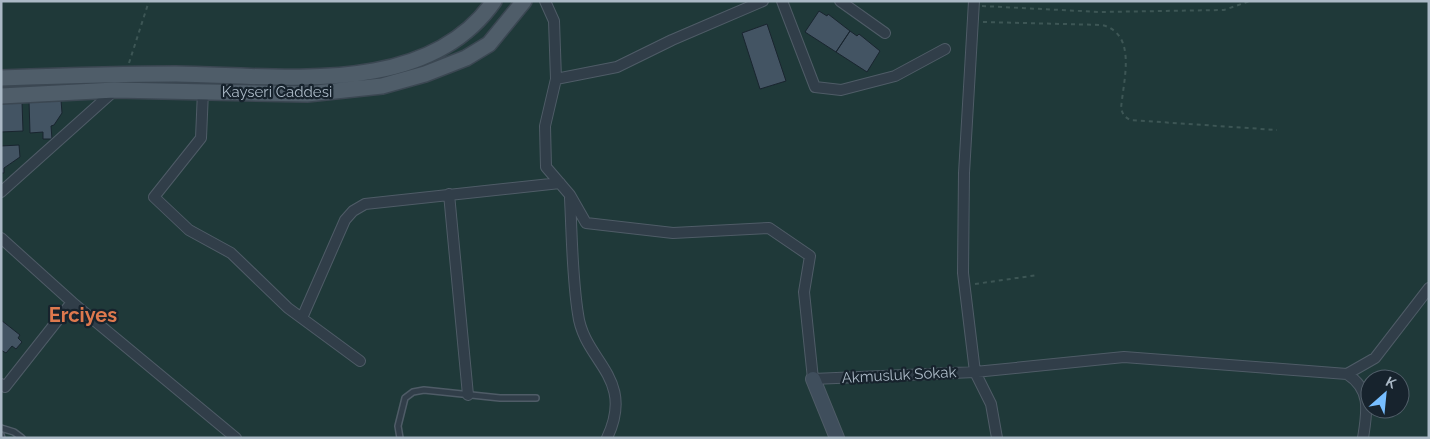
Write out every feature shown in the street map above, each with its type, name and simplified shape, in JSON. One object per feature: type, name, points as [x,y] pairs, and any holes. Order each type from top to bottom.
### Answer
[{"type":"main road","name":"Kayseri Caddesi","points":[[1,78],[126,75],[309,77],[366,72],[412,61],[435,53],[457,40],[483,16],[494,1]]},
{"type":"main road","name":"Kayseri Caddesi","points":[[1,96],[115,90],[307,94],[343,92],[382,86],[425,74],[466,58],[489,44],[524,1]]},
{"type":"street","points":[[545,1],[554,22],[556,79],[545,126],[546,167],[570,195],[586,223],[673,233],[769,228],[810,256],[804,292],[813,380],[837,438]]},
{"type":"street","points":[[556,79],[617,67],[672,40],[762,1]]},
{"type":"street","points":[[840,1],[885,33]]},
{"type":"street","points":[[785,2],[815,87],[841,90],[896,76],[945,49]]},
{"type":"street","points":[[974,4],[964,173],[965,285],[975,372],[1124,357],[1347,374],[1375,358],[1429,288]]},
{"type":"street","points":[[1,192],[115,90]]},
{"type":"street","points":[[203,91],[201,138],[154,197],[189,230],[231,253],[288,308],[360,361]]},
{"type":"street","points":[[302,318],[345,220],[353,211],[365,204],[560,184]]},
{"type":"street","points":[[449,194],[468,395]]},
{"type":"street","points":[[570,195],[578,316],[586,338],[609,374],[614,391],[615,412],[607,438]]},
{"type":"street","points":[[1,238],[72,302],[236,438]]},
{"type":"street","points":[[3,388],[72,302]]},
{"type":"street","name":"Akmusluk Sokak","points":[[813,380],[975,372],[991,404],[997,438]]},
{"type":"street","points":[[1347,374],[1361,386],[1365,394],[1368,409],[1363,438]]},
{"type":"lane","points":[[400,438],[398,426],[404,398],[413,392],[424,390],[468,395],[536,398]]},
{"type":"lane","points":[[1,428],[14,432],[22,438]]},
{"type":"path","points":[[126,75],[150,1]]},
{"type":"path","points":[[974,4],[1100,12],[1224,10],[1250,1]]},
{"type":"path","points":[[974,22],[1109,27],[1120,35],[1125,46],[1121,108],[1127,118],[1134,121],[1277,130]]},
{"type":"path","points":[[965,285],[1038,274]]},
{"type":"green space","points":[[1,1],[1429,1],[1429,438],[1,438]]},
{"type":"building","points":[[819,11],[827,16],[828,14],[850,31],[836,52],[805,32]]},
{"type":"building","points":[[767,24],[786,81],[760,89],[742,33]]},
{"type":"building","points":[[850,31],[857,36],[859,34],[880,51],[867,72],[836,52]]},
{"type":"building","points":[[61,100],[62,113],[54,125],[51,126],[52,139],[43,139],[43,132],[30,133],[29,101]]},
{"type":"building","points":[[22,102],[23,131],[1,132],[1,103]]},
{"type":"building","points":[[19,145],[20,157],[4,168],[4,173],[1,173],[1,146]]},
{"type":"building","points":[[1,320],[20,335],[18,338],[22,342],[16,349],[12,346],[6,353],[1,350]]},
{"type":"district","name":"Erciyes","points":[[83,315]]}]
